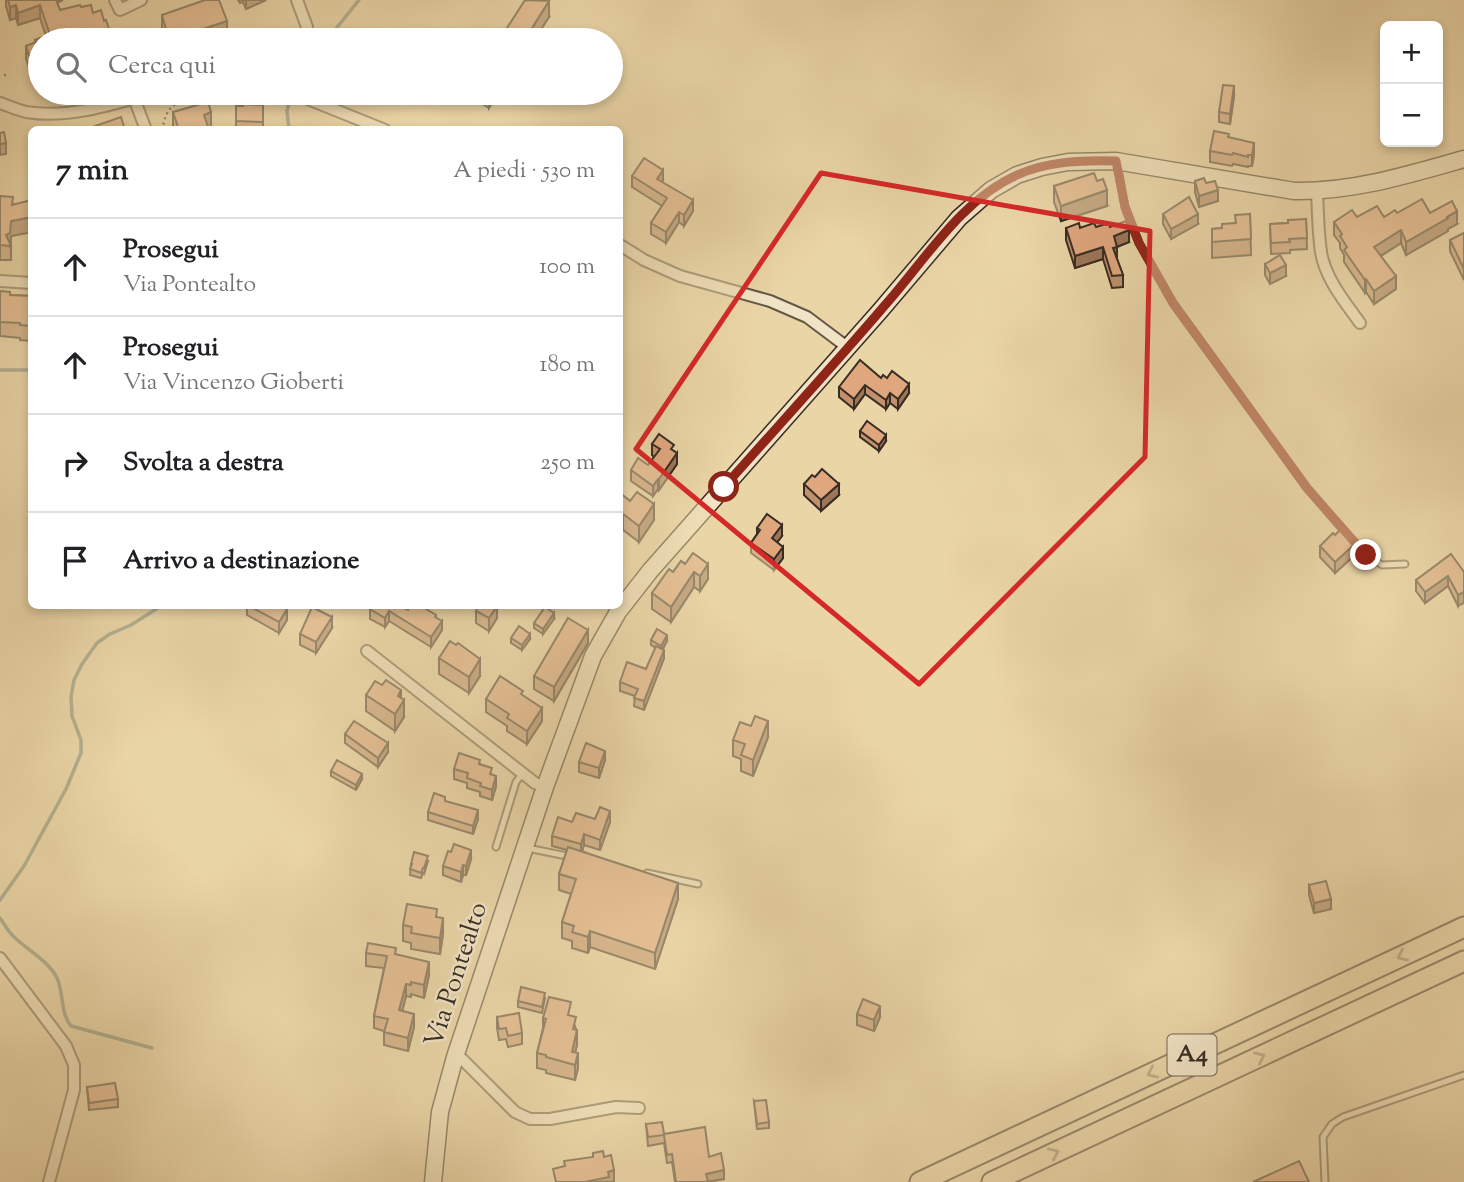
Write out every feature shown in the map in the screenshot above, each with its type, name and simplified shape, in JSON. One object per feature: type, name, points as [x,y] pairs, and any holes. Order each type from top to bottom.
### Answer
[{"type":"highway","name":"A4","points":[[920,1182],[1464,927]]},
{"type":"highway","name":"A4","points":[[992,1182],[1464,961]]},
{"type":"street","points":[[115,0],[120,10],[141,0]]},
{"type":"street","points":[[297,0],[307,28]]},
{"type":"street","points":[[0,103],[23,111],[49,114],[82,111],[106,105]]},
{"type":"street","points":[[137,105],[144,126]]},
{"type":"street","points":[[323,105],[375,126]]},
{"type":"street","name":"Via Pontealto","points":[[623,606],[650,571],[959,218],[991,190],[1017,175],[1068,162],[1116,161],[1294,191],[1317,191],[1397,178],[1464,159]]},
{"type":"street","points":[[1317,191],[1321,253],[1325,268],[1360,323]]},
{"type":"street","points":[[623,247],[644,260],[680,276],[770,301],[807,317],[847,347]]},
{"type":"street","points":[[0,281],[28,283]]},
{"type":"street","name":"Via Pontealto","points":[[433,1182],[440,1112],[455,1057],[545,787],[593,656],[620,609]]},
{"type":"street","points":[[367,651],[535,783],[545,787]]},
{"type":"street","points":[[0,958],[66,1046],[74,1065],[74,1090],[49,1182]]},
{"type":"street","points":[[455,1057],[462,1059],[515,1112],[530,1119],[550,1119],[616,1107],[639,1108]]},
{"type":"lane","points":[[1116,161],[1125,207],[1139,243],[1173,303],[1235,390],[1307,488],[1366,555],[1382,565],[1405,564]]},
{"type":"lane","points":[[496,847],[516,782],[523,773]]},
{"type":"lane","points":[[526,847],[579,859]]},
{"type":"lane","points":[[645,873],[698,884]]},
{"type":"lane","points":[[1325,1182],[1323,1137],[1332,1124],[1343,1117],[1464,1075]]},
{"type":"path","points":[[163,126],[166,114],[173,105]]},
{"type":"highlighted area","points":[[821,173],[1150,231],[1145,457],[919,684],[636,449]]},
{"type":"building","points":[[8,0],[56,0],[60,10],[91,5],[93,13],[101,10],[109,28],[48,28],[40,5],[18,13],[16,5],[10,7]]},
{"type":"building","points":[[205,0],[219,0],[227,21],[206,28],[166,28],[162,15]]},
{"type":"building","points":[[525,0],[549,1],[532,28],[507,28]]},
{"type":"building","points":[[1223,85],[1234,86],[1230,114],[1219,112]]},
{"type":"building","points":[[198,105],[209,105],[211,112],[204,115],[208,126],[178,126],[173,112]]},
{"type":"building","points":[[263,105],[263,122],[236,121],[236,106]]},
{"type":"building","points":[[121,117],[124,126],[95,126]]},
{"type":"building","points":[[1214,131],[1254,143],[1252,155],[1248,157],[1210,151]]},
{"type":"building","points":[[4,132],[6,143],[0,144],[0,133]]},
{"type":"building","points":[[644,158],[663,170],[657,179],[693,200],[684,215],[679,212],[666,232],[651,223],[667,198],[632,176]]},
{"type":"building","points":[[1094,173],[1097,181],[1103,179],[1107,190],[1061,206],[1054,186]]},
{"type":"building","points":[[1204,178],[1206,183],[1215,181],[1218,190],[1199,196],[1195,181]]},
{"type":"building","points":[[0,196],[13,197],[12,205],[28,201],[28,218],[11,221],[10,233],[6,235],[11,246],[0,245]]},
{"type":"building","points":[[1189,197],[1198,214],[1171,229],[1163,214]]},
{"type":"building","points":[[1422,199],[1430,213],[1452,201],[1457,211],[1406,242],[1401,230],[1374,247],[1396,276],[1374,291],[1344,250],[1347,247],[1334,222],[1352,210],[1357,217],[1377,206],[1384,217]]},
{"type":"building","points":[[1250,214],[1251,239],[1212,242],[1212,229],[1222,228],[1222,224],[1236,223],[1235,215]]},
{"type":"building","points":[[1306,219],[1307,238],[1271,243],[1270,224]]},
{"type":"building","points":[[1126,221],[1129,230],[1114,236],[1117,247],[1113,248],[1123,275],[1112,276],[1103,247],[1075,256],[1066,228],[1079,223],[1080,228],[1094,223],[1096,227],[1109,223],[1110,227]]},
{"type":"building","points":[[1464,233],[1464,269],[1450,240]]},
{"type":"building","points":[[1280,255],[1286,265],[1270,273],[1265,264]]},
{"type":"building","points":[[0,291],[10,292],[10,295],[28,296],[28,326],[0,322]]},
{"type":"building","points":[[860,360],[881,378],[883,375],[887,378],[892,371],[909,384],[898,399],[890,393],[886,400],[865,385],[854,399],[839,387]]},
{"type":"building","points":[[867,421],[886,435],[879,445],[860,431]]},
{"type":"building","points":[[659,434],[674,445],[671,449],[677,453],[653,486],[631,470],[638,458],[648,465],[660,449],[652,444]]},
{"type":"building","points":[[822,469],[839,484],[821,500],[804,484]]},
{"type":"building","points":[[637,492],[654,504],[639,526],[623,514],[623,495],[630,501]]},
{"type":"building","points":[[767,514],[782,525],[772,538],[783,547],[774,559],[751,543]]},
{"type":"building","points":[[1343,527],[1357,542],[1335,562],[1320,546]]},
{"type":"building","points":[[693,553],[708,564],[700,576],[694,572],[671,607],[652,593],[669,569],[673,572],[681,561],[685,564]]},
{"type":"building","points":[[1451,554],[1464,572],[1464,592],[1458,595],[1448,576],[1425,592],[1416,580]]},
{"type":"building","points":[[255,609],[287,609],[279,622]]},
{"type":"building","points":[[311,609],[332,617],[316,642],[300,634]]},
{"type":"building","points":[[370,609],[426,609],[442,621],[431,637],[389,611],[385,618]]},
{"type":"building","points":[[477,609],[495,609],[489,618],[476,611]]},
{"type":"building","points":[[544,609],[554,613],[543,629],[534,623]]},
{"type":"building","points":[[568,618],[588,630],[554,687],[534,676]]},
{"type":"building","points":[[519,626],[530,634],[522,645],[511,638]]},
{"type":"building","points":[[657,629],[667,635],[661,646],[651,640]]},
{"type":"building","points":[[450,641],[456,645],[458,643],[480,659],[469,677],[439,658]]},
{"type":"building","points":[[656,646],[664,650],[644,701],[634,698],[638,689],[620,682],[627,662],[646,669]]},
{"type":"building","points":[[500,676],[542,708],[527,731],[507,718],[509,714],[486,699]]},
{"type":"building","points":[[386,680],[401,690],[398,696],[404,700],[395,714],[366,695],[375,681],[382,685]]},
{"type":"building","points":[[755,716],[768,721],[753,760],[741,755],[745,744],[733,740],[740,722],[751,726]]},
{"type":"building","points":[[354,721],[388,743],[378,758],[345,734]]},
{"type":"building","points":[[586,743],[605,751],[599,768],[579,762]]},
{"type":"building","points":[[459,753],[480,760],[479,764],[492,768],[490,774],[496,776],[492,790],[467,778],[468,773],[454,769]]},
{"type":"building","points":[[337,760],[362,774],[356,785],[331,771]]},
{"type":"building","points":[[434,793],[445,797],[445,801],[478,810],[473,826],[428,812]]},
{"type":"building","points":[[600,807],[610,811],[600,840],[584,834],[581,844],[552,836],[558,817],[572,822],[576,813],[595,819]]},
{"type":"building","points":[[454,844],[471,850],[461,872],[443,866],[448,851],[451,852]]},
{"type":"building","points":[[568,847],[678,883],[655,953],[590,931],[588,937],[572,932],[574,926],[562,922],[576,879],[559,874]]},
{"type":"building","points":[[414,852],[428,856],[421,873],[410,869]]},
{"type":"building","points":[[1326,881],[1331,899],[1314,903],[1309,885]]},
{"type":"building","points":[[407,904],[437,909],[436,917],[443,918],[440,938],[411,933],[412,927],[403,925]]},
{"type":"building","points":[[368,943],[396,948],[395,954],[429,962],[424,985],[411,982],[411,985],[406,984],[399,1010],[414,1014],[408,1038],[384,1032],[388,1019],[374,1016],[387,956],[366,953]]},
{"type":"building","points":[[521,987],[545,993],[542,1007],[518,1001]]},
{"type":"building","points":[[549,997],[571,1002],[568,1015],[576,1017],[573,1029],[577,1030],[572,1052],[578,1053],[575,1065],[537,1053]]},
{"type":"building","points":[[863,999],[880,1006],[874,1020],[857,1014]]},
{"type":"building","points":[[519,1013],[522,1033],[508,1036],[506,1028],[499,1029],[497,1017]]},
{"type":"building","points":[[115,1083],[118,1099],[89,1103],[87,1087]]},
{"type":"building","points":[[766,1100],[769,1122],[757,1124],[754,1101]]},
{"type":"building","points":[[662,1122],[664,1134],[705,1127],[709,1157],[721,1153],[724,1170],[706,1174],[708,1181],[705,1182],[676,1182],[672,1154],[667,1155],[664,1135],[648,1137],[646,1124]]},
{"type":"building","points":[[603,1151],[604,1157],[611,1155],[614,1170],[608,1172],[609,1177],[585,1182],[556,1182],[553,1169],[565,1166],[564,1161],[593,1157],[593,1153]]},
{"type":"building","points":[[1299,1161],[1309,1182],[1253,1182]]},
{"type":"waterway","points":[[337,28],[359,0]]},
{"type":"waterway","points":[[288,105],[289,126]]},
{"type":"waterway","points":[[0,370],[28,370]]},
{"type":"waterway","points":[[0,900],[24,866],[66,789],[81,753],[81,740],[72,716],[71,697],[74,680],[82,664],[97,643],[156,609]]},
{"type":"waterway","points":[[0,918],[13,936],[43,960],[57,978],[65,1015],[71,1026],[152,1048]]},
{"type":"route","points":[[724,487],[959,218],[991,190],[1017,175],[1042,167],[1092,160],[1116,161],[1125,207],[1139,243],[1173,303],[1307,488],[1366,555]]}]
